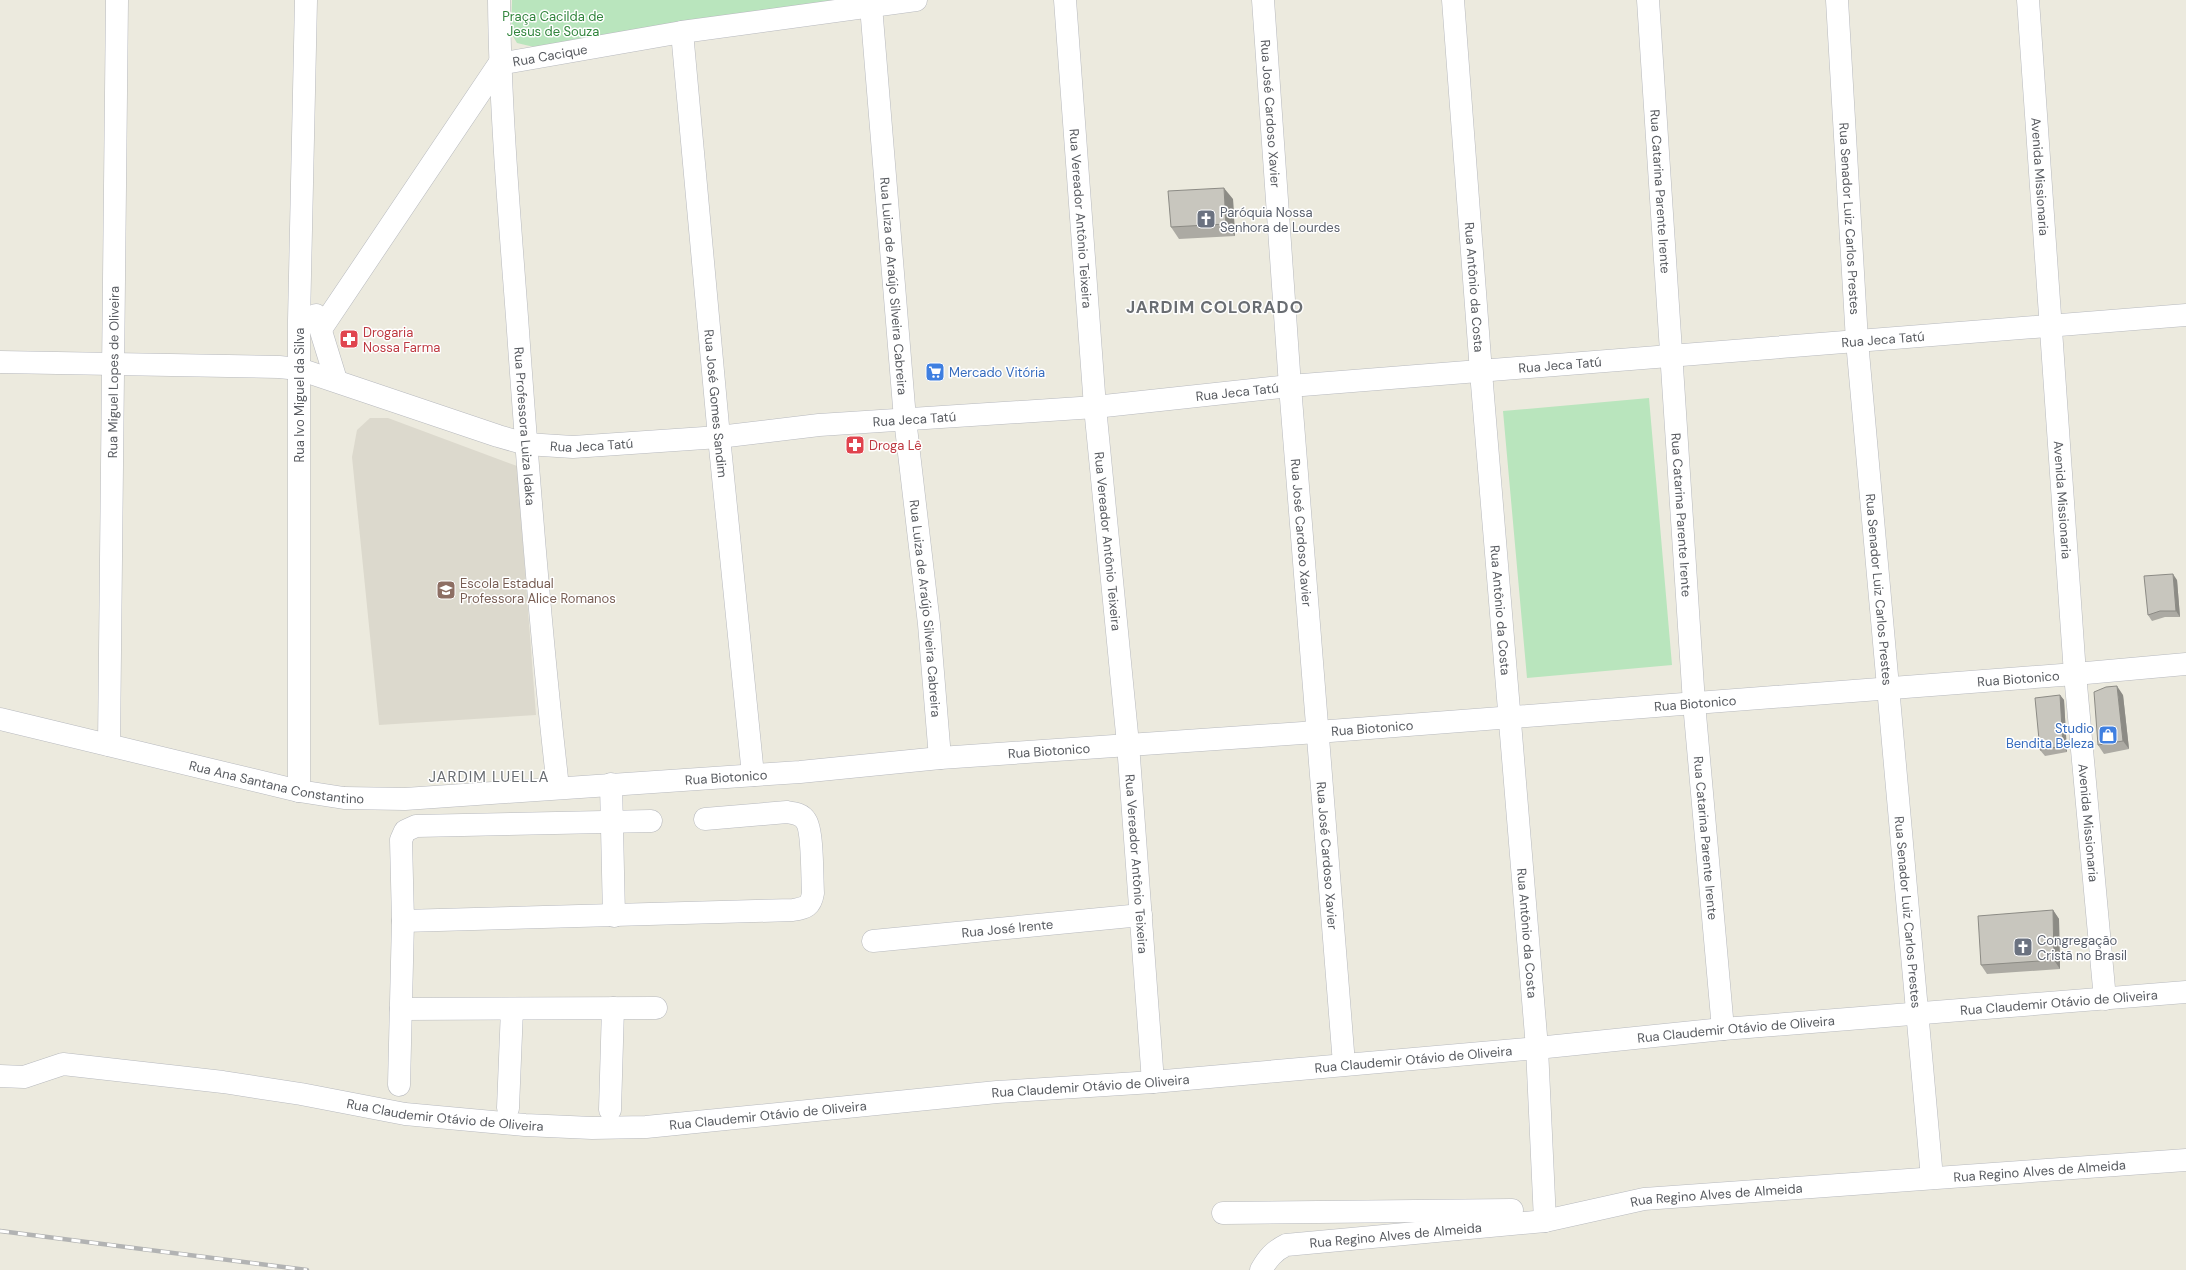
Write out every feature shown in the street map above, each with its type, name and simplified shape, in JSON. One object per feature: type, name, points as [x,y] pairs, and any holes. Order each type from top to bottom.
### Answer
[{"type":"street","name":"Rua Miguel Lopes de Oliveira","points":[[109,745],[117,0]]},
{"type":"street","name":"Rua Ivo Miguel da Silva","points":[[300,791],[300,369],[306,0]]},
{"type":"street","name":"Rua Professora Luiza Idaka","points":[[499,0],[500,64],[526,444],[545,671],[558,787]]},
{"type":"street","name":"Rua Cacique","points":[[321,329],[500,64],[682,32],[916,0]]},
{"type":"street","name":"Rua Vereador Antônio Teixeira","points":[[1065,0],[1095,407],[1128,744],[1153,1082]]},
{"type":"street","name":"Rua José Cardoso Xavier","points":[[1263,0],[1290,386],[1344,1064]]},
{"type":"street","name":"Rua Antônio da Costa","points":[[1453,0],[1481,372],[1537,1048],[1544,1215]]},
{"type":"street","name":"Rua Catarina Parente Irente","points":[[1648,0],[1694,703],[1723,1029]]},
{"type":"street","name":"Rua Senador Luiz Carlos Prestes","points":[[1837,0],[1857,341],[1889,687],[1916,1014],[1932,1178]]},
{"type":"street","name":"Avenida Missionaria","points":[[2028,0],[2075,674],[2105,999]]},
{"type":"street","name":"Rua Luiza de Araújo Silveira Cabreira","points":[[871,6],[905,419],[929,624],[940,758]]},
{"type":"street","name":"Rua José Gomes Sandim","points":[[682,32],[719,437],[753,775]]},
{"type":"street","points":[[301,277],[321,329],[336,380]]},
{"type":"street","name":"Rua Jeca Tatú","points":[[0,362],[279,367],[300,369],[526,444],[573,446],[719,437],[819,425],[1095,407],[1290,386],[2186,315]]},
{"type":"street","name":"Rua Biotonico","points":[[558,787],[800,772],[940,758],[1317,732],[1889,687],[2075,674],[2186,664]]},
{"type":"street","name":"Rua Ana Santana Constantino","points":[[0,719],[300,791],[344,798],[405,799],[558,787]]},
{"type":"street","points":[[611,784],[614,916]]},
{"type":"street","points":[[403,921],[793,910],[805,908],[812,902],[813,893],[809,832],[806,821],[798,814],[787,812],[705,819]]},
{"type":"street","points":[[399,1085],[403,921],[402,840],[405,831],[416,826],[651,821]]},
{"type":"street","name":"Rua José Irente","points":[[873,941],[1141,915]]},
{"type":"street","name":"Rua Claudemir Otávio de Oliveira","points":[[0,1076],[24,1077],[63,1064],[106,1067],[294,1093],[405,1114],[525,1125],[592,1128],[646,1127],[997,1092],[1153,1082],[1537,1048],[1723,1029],[2186,992]]},
{"type":"street","points":[[610,1110],[613,1008]]},
{"type":"street","points":[[401,1009],[656,1008]]},
{"type":"street","points":[[508,1108],[512,1009]]},
{"type":"street","name":"Rua Regino Alves de Almeida","points":[[1261,1270],[1267,1258],[1276,1250],[1286,1245],[1544,1215],[1644,1199],[2186,1160]]},
{"type":"street","points":[[1223,1214],[1544,1215]]},
{"type":"shaded area","name":"Escola Estadual Professora Alice Romanos","points":[[370,418],[388,418],[517,466],[536,715],[379,725],[352,457],[357,430]]},
{"type":"green space","name":"Praça Cacilda de Jesus de Souza","points":[[512,0],[843,0],[534,47],[517,43],[511,33]]},
{"type":"green space","points":[[1649,398],[1672,665],[1527,678],[1503,411]]},
{"type":"building","points":[[1224,188],[1226,224],[1171,227],[1168,191]]},
{"type":"building","points":[[2173,574],[2176,611],[2160,611],[2148,615],[2144,576]]},
{"type":"building","points":[[2117,686],[2123,741],[2098,745],[2094,692],[2106,687]]},
{"type":"building","points":[[2060,695],[2063,746],[2040,750],[2035,698]]},
{"type":"building","name":"Congregação Cristã no Brasil","points":[[2053,910],[2054,960],[1981,965],[1978,916]]},
{"type":"railway","points":[[0,1231],[307,1270]]},
{"type":"place","name":"Paróquia Nossa Senhora de Lourdes","points":[[1206,219]]},
{"type":"place","name":"Drogaria Nossa Farma","points":[[349,339]]},
{"type":"place","name":"Mercado Vitória","points":[[935,372]]},
{"type":"place","name":"Droga Lê","points":[[855,445]]},
{"type":"place","name":"Escola Estadual Professora Alice Romanos","points":[[446,590]]},
{"type":"place","name":"Studio Bendita Beleza","points":[[2108,735]]},
{"type":"place","name":"Congregação Cristã no Brasil","points":[[2023,947]]},
{"type":"district","name":"JARDIM COLORADO","points":[[1215,307]]},
{"type":"district","name":"JARDIM LUELLA","points":[[489,777]]}]
